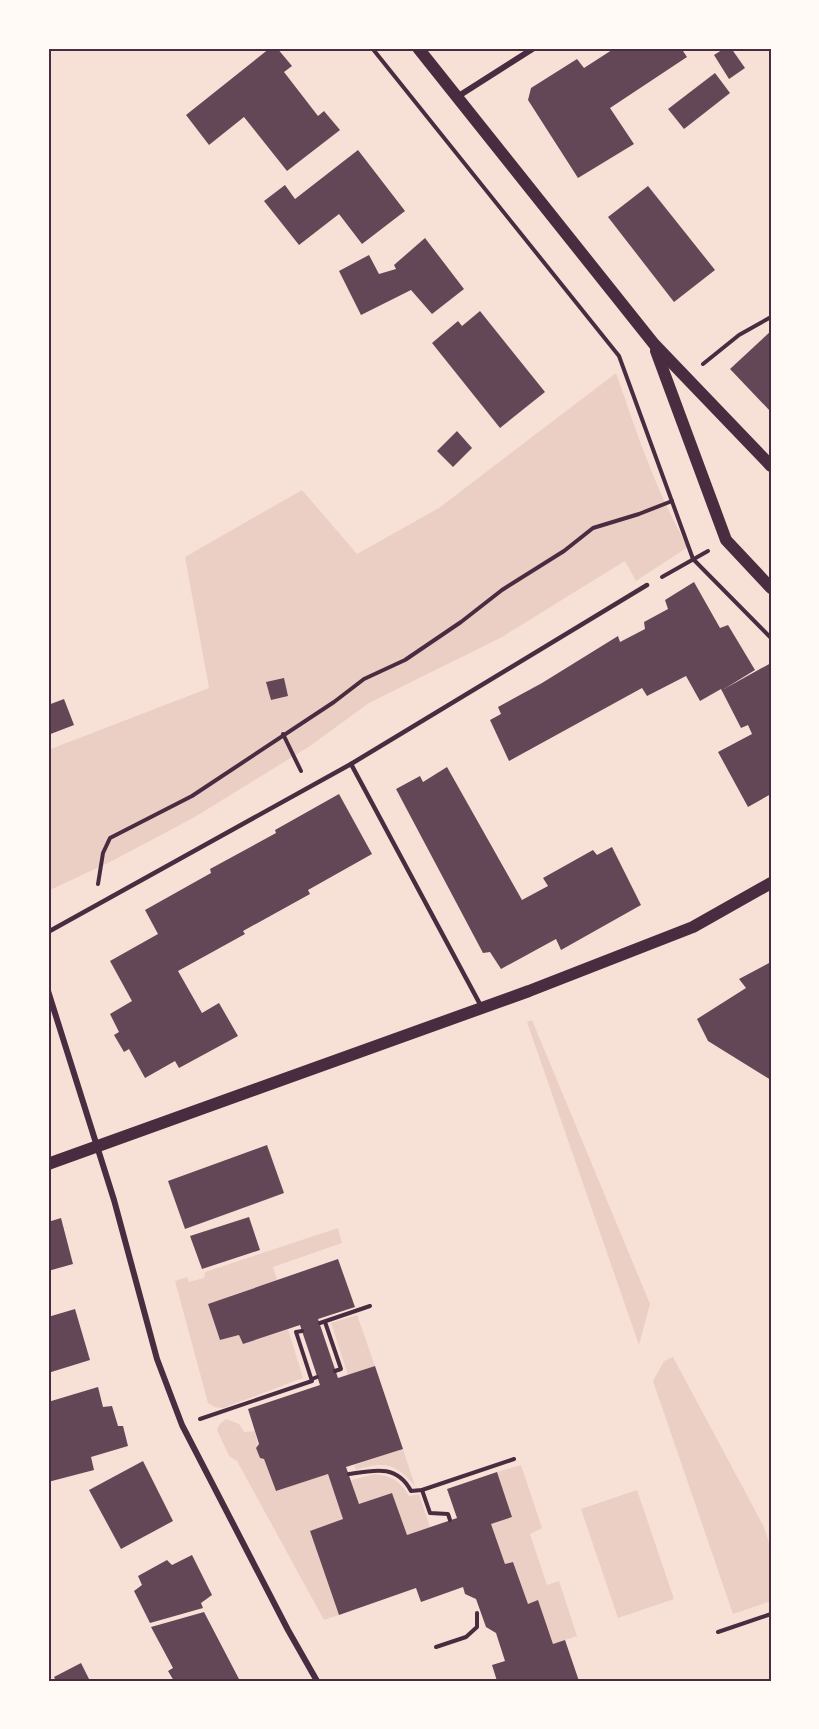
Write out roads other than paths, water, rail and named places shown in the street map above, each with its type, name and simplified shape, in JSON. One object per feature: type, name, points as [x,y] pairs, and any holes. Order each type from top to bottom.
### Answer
[{"type":"main road","points":[[418,48],[654,344],[771,466]]},
{"type":"main road","points":[[654,344],[726,540],[771,588]]},
{"type":"main road","points":[[48,1164],[482,1008],[693,927],[771,883]]},
{"type":"street","points":[[457,97],[534,48]]},
{"type":"street","points":[[48,991],[98,1147],[157,1359],[182,1425],[288,1630],[317,1681]]},
{"type":"lane","points":[[48,932],[351,764],[647,585]]},
{"type":"lane","points":[[351,764],[482,1008]]}]
